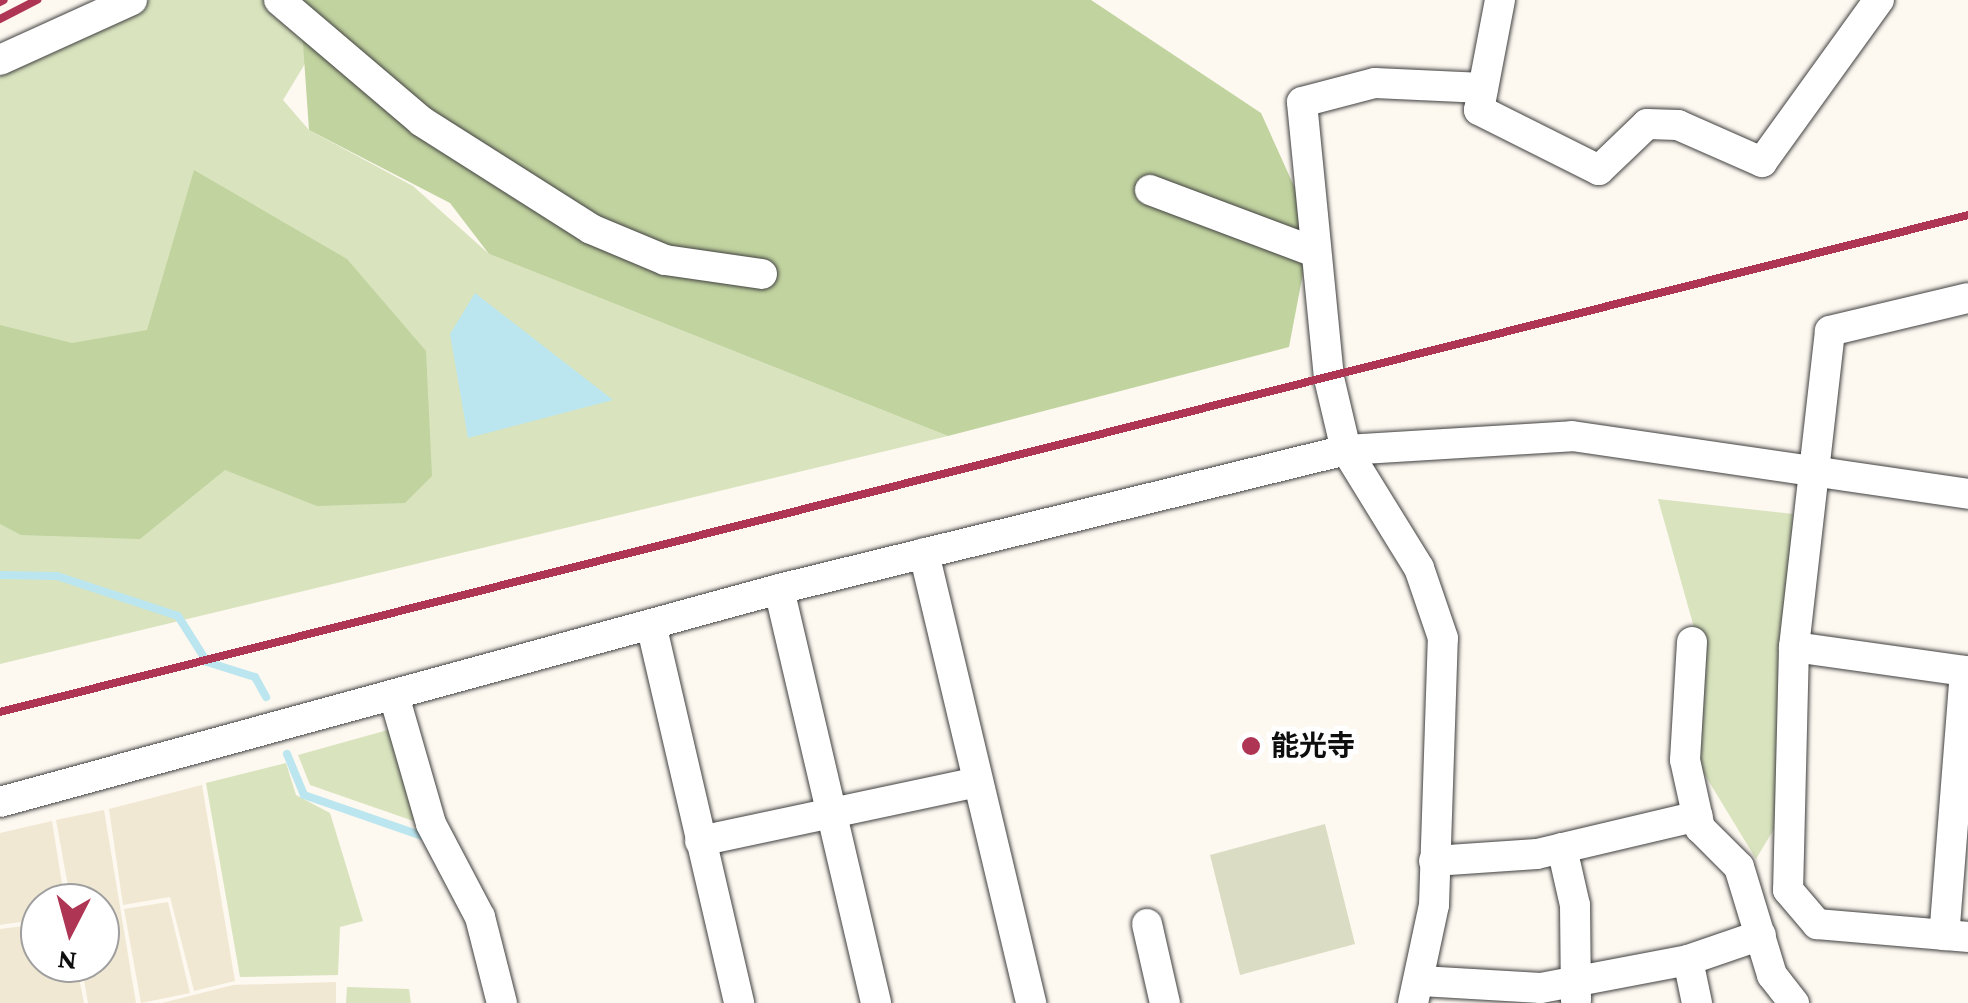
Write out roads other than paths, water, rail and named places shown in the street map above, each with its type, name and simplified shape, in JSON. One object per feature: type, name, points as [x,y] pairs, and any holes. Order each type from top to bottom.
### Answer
[{"type":"street","points":[[0,60],[132,0]]},
{"type":"street","points":[[279,0],[420,121],[591,229],[665,260],[762,274]]},
{"type":"street","points":[[1500,0],[1479,110],[1599,170],[1647,124],[1678,124],[1762,162],[1879,0]]},
{"type":"street","points":[[1483,88],[1375,83],[1302,102],[1314,252],[1346,450],[1438,607],[1434,861],[1417,992],[1576,993],[1761,935]]},
{"type":"street","points":[[1150,190],[1314,252]]},
{"type":"street","points":[[1794,647],[1964,671],[1956,936],[1817,924],[1788,890],[1794,647],[1811,470],[1830,332],[1968,298]]},
{"type":"street","points":[[0,802],[396,699],[779,589],[1346,450],[1572,436],[1968,494]]},
{"type":"street","points":[[924,553],[1031,1003]]},
{"type":"street","points":[[779,589],[876,1003]]},
{"type":"street","points":[[652,624],[739,1003]]},
{"type":"street","points":[[1692,642],[1685,760],[1698,816],[1740,867],[1772,975],[1794,1003]]},
{"type":"street","points":[[396,699],[431,824],[480,917],[502,1003]]},
{"type":"street","points":[[700,841],[978,782]]},
{"type":"street","points":[[1434,861],[1562,848],[1698,816]]},
{"type":"street","points":[[1562,848],[1575,906],[1576,993]]},
{"type":"street","points":[[1146,924],[1165,1003]]},
{"type":"street","points":[[1688,960],[1697,1003]]},
{"type":"water","points":[[475,293],[613,400],[468,438],[450,334]]},
{"type":"waterway","points":[[0,575],[57,576],[178,616],[207,662],[255,677],[266,697]]},
{"type":"waterway","points":[[287,754],[304,795],[425,837]]},
{"type":"railway","points":[[0,2],[4,0]]},
{"type":"railway","points":[[0,19],[37,0]]},
{"type":"railway","points":[[0,712],[1968,215]]},
{"type":"place","name":"能光寺","points":[[1251,746]]}]
